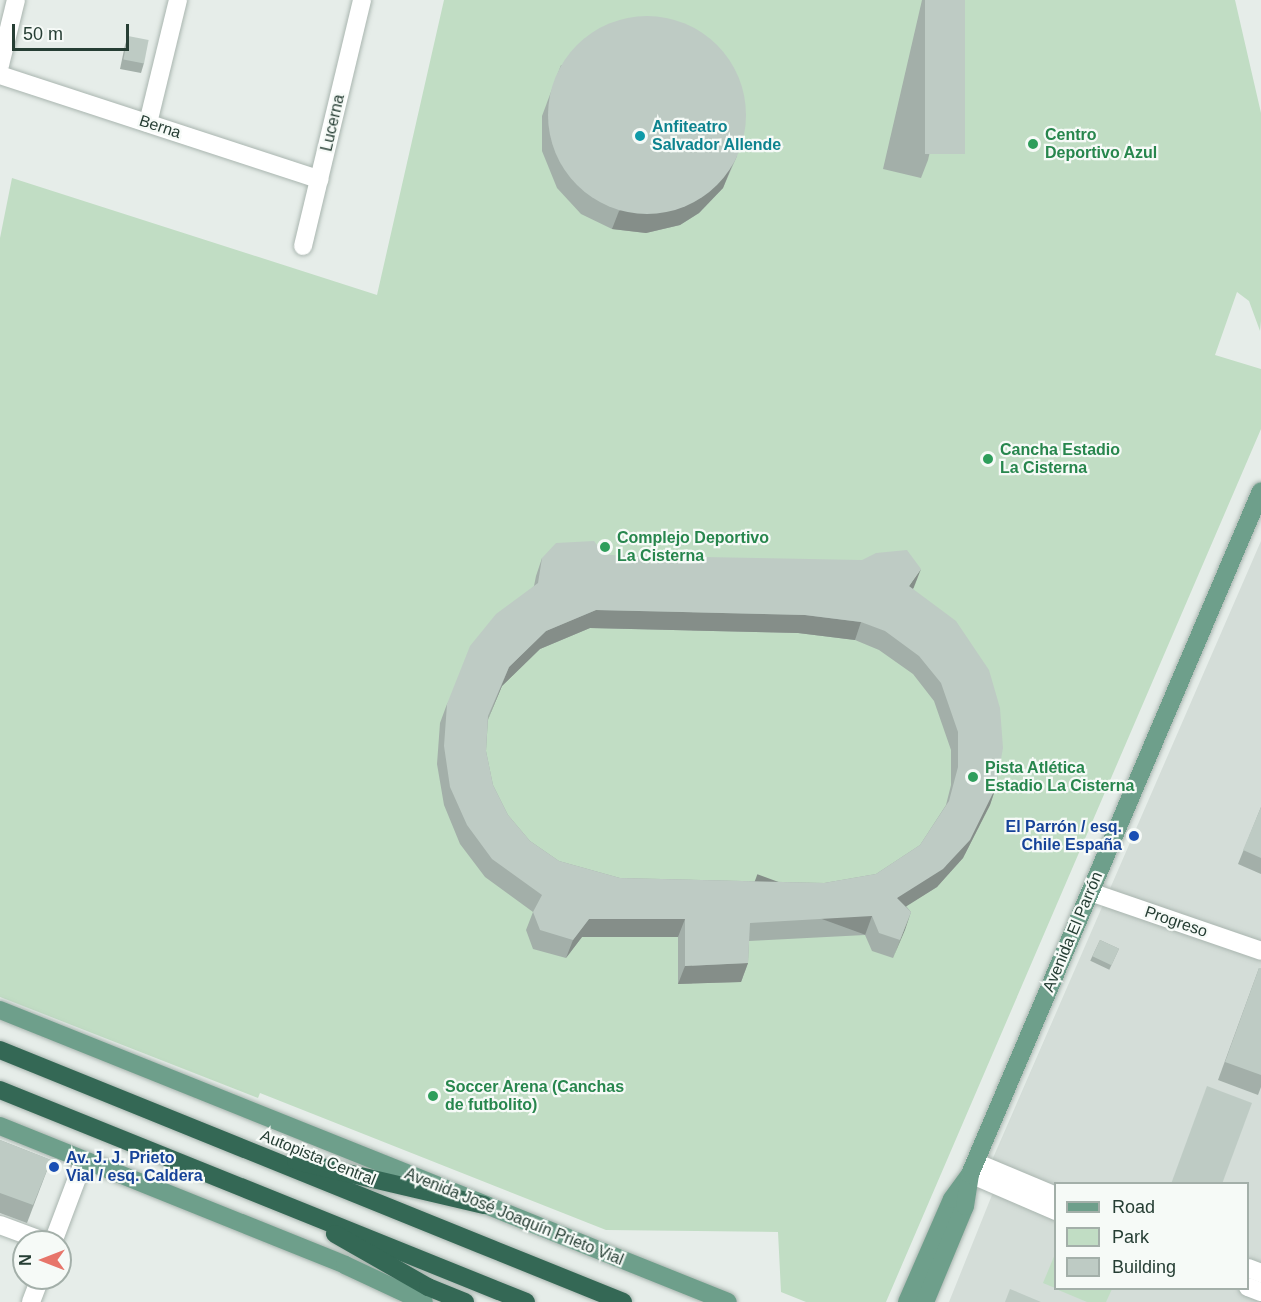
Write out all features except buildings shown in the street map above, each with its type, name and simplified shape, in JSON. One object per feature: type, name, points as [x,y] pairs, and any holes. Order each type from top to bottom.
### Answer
[{"type":"highway","name":"Autopista Central","points":[[0,1050],[623,1302]]},
{"type":"highway","points":[[0,1090],[526,1302]]},
{"type":"highway","points":[[241,1148],[484,1205]]},
{"type":"highway","points":[[295,1209],[369,1255],[465,1302]]},
{"type":"main road","name":"Avenida El Parrón","points":[[907,1302],[947,1209],[973,1168],[1261,491]]},
{"type":"main road","name":"Avenida José Joaquín Prieto Vial","points":[[0,1010],[728,1302]]},
{"type":"main road","points":[[0,1126],[413,1300]]},
{"type":"main road","name":"Avenida El Parrón","points":[[926,1302],[965,1206],[973,1168]]},
{"type":"street","points":[[0,65],[16,0]]},
{"type":"street","points":[[148,123],[178,0]]},
{"type":"street","name":"Lucerna","points":[[303,246],[362,0]]},
{"type":"street","name":"Berna","points":[[0,75],[319,179]]},
{"type":"street","name":"Progreso","points":[[1090,892],[1261,951]]},
{"type":"street","points":[[58,1230],[84,1160]]},
{"type":"street","points":[[973,1168],[1054,1195]]},
{"type":"street","points":[[973,1168],[1054,1210]]},
{"type":"shaded area","points":[[1261,541],[1261,1302],[949,1302],[992,1195],[993,1158]]},
{"type":"green space","name":"Complejo Deportivo La Cisterna","points":[[444,0],[1235,0],[1261,113],[1261,321],[1260,331],[1249,301],[1237,292],[1215,355],[1261,369],[1261,429],[886,1302],[806,1302],[781,1292],[778,1232],[606,1230],[260,1093],[258,1098],[0,997],[0,238],[12,178],[377,295]]},
{"type":"green space","points":[[1054,1256],[1054,1288],[1043,1283]]},
{"type":"green space","points":[[1058,1290],[1112,1290],[1106,1302],[1087,1302]]},
{"type":"place","name":"Anfiteatro Salvador Allende","points":[[640,136]]},
{"type":"place","name":"Centro Deportivo Azul","points":[[1033,144]]},
{"type":"place","name":"Cancha Estadio La Cisterna","points":[[988,459]]},
{"type":"place","name":"Complejo Deportivo La Cisterna","points":[[605,547]]},
{"type":"place","name":"Pista Atlética Estadio La Cisterna","points":[[973,777]]},
{"type":"place","name":"El Parrón / esq. Chile España","points":[[1134,836]]},
{"type":"place","name":"Soccer Arena (Canchas de futbolito)","points":[[433,1096]]},
{"type":"place","name":"Av. J. J. Prieto Vial / esq. Caldera","points":[[54,1167]]}]
